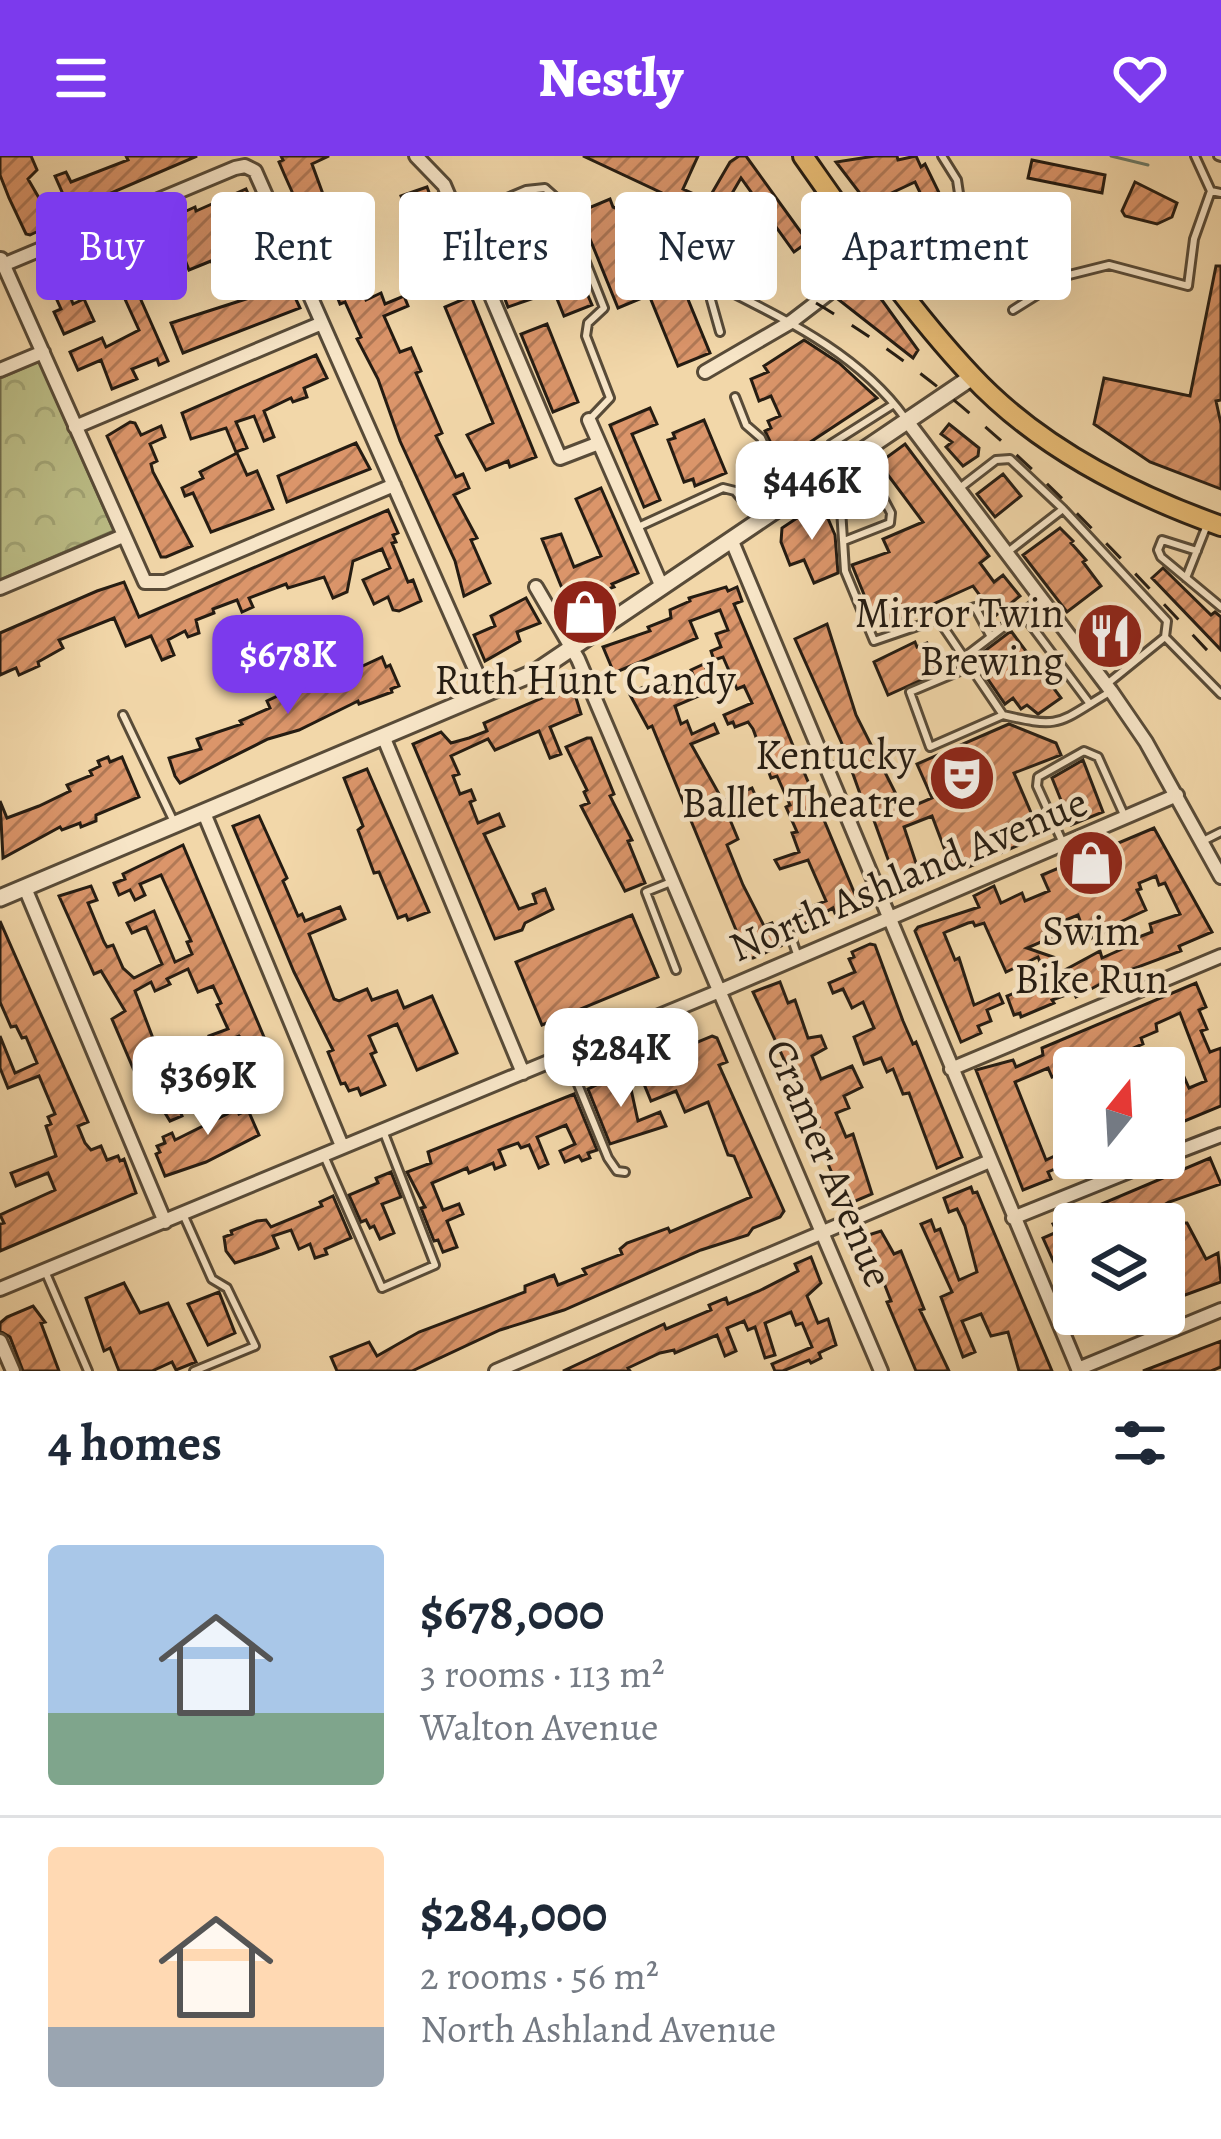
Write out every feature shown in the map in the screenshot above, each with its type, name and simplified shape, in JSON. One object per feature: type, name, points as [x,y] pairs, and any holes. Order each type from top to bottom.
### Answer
[{"type":"main road","points":[[802,156],[829,192]]},
{"type":"main road","points":[[912,300],[972,377],[1035,430],[1098,471],[1215,524]]},
{"type":"street","points":[[416,156],[447,192]]},
{"type":"street","points":[[394,485],[165,582],[148,584],[2,261],[235,168],[248,166],[255,171],[266,192],[486,694]]},
{"type":"street","points":[[494,300],[560,458],[598,443]]},
{"type":"street","points":[[705,372],[820,300]]},
{"type":"street","points":[[75,428],[322,323]]},
{"type":"street","points":[[0,370],[43,352]]},
{"type":"street","points":[[0,898],[486,694],[574,650],[972,377]]},
{"type":"street","points":[[589,421],[662,587]]},
{"type":"street","points":[[907,421],[1109,688],[1177,795],[1221,877]]},
{"type":"street","points":[[0,588],[123,536]]},
{"type":"street","points":[[730,539],[1078,1370],[1221,1310]]},
{"type":"street","name":"Cramer Avenue","points":[[536,587],[574,650],[881,1371]]},
{"type":"street","points":[[383,736],[524,1072]]},
{"type":"street","name":"North Ashland Avenue","points":[[1,1286],[722,990],[1177,795]]},
{"type":"street","points":[[204,813],[342,1146]]},
{"type":"street","points":[[25,887],[164,1222]]},
{"type":"street","points":[[951,1069],[1221,956]]},
{"type":"street","points":[[1185,1149],[1221,1135]]},
{"type":"street","points":[[496,1371],[990,1160]]},
{"type":"street","points":[[1013,1218],[1110,1179]]},
{"type":"street","points":[[0,1341],[13,1371]]},
{"type":"lane","points":[[942,156],[959,192]]},
{"type":"lane","points":[[1012,310],[1069,275],[1109,265],[1188,286],[1194,239],[1216,192],[1196,156]]},
{"type":"lane","points":[[521,192],[545,188],[550,192]]},
{"type":"lane","points":[[589,421],[610,398],[586,336],[588,323],[604,308],[591,275]]},
{"type":"lane","points":[[720,332],[711,300],[717,285],[791,322],[859,369],[907,421]]},
{"type":"lane","points":[[735,398],[746,424],[761,438],[789,500]]},
{"type":"lane","points":[[842,464],[832,444],[894,404]]},
{"type":"lane","points":[[778,476],[809,457],[841,509],[845,571],[874,640],[975,607],[991,637]]},
{"type":"lane","points":[[958,489],[996,460],[1010,459],[1167,621],[1165,637],[1090,704],[1059,722],[1046,725],[1004,715],[930,747],[910,692],[968,668]]},
{"type":"lane","points":[[636,528],[723,488],[735,491],[760,520]]},
{"type":"lane","points":[[841,509],[873,494],[882,496],[891,514],[883,528],[844,541]]},
{"type":"lane","points":[[1006,554],[1063,509]]},
{"type":"lane","points":[[1186,578],[1215,524]]},
{"type":"lane","points":[[1197,551],[1167,540],[1159,544],[1161,557],[1221,607]]},
{"type":"lane","points":[[962,659],[1040,599]]},
{"type":"lane","points":[[1022,613],[1090,704]]},
{"type":"lane","points":[[933,621],[1004,715]]},
{"type":"lane","points":[[1165,637],[1221,694]]},
{"type":"lane","points":[[124,715],[175,825]]},
{"type":"lane","points":[[1063,844],[1037,786],[1038,777],[1084,751],[1098,757],[1125,818]]},
{"type":"lane","points":[[1203,842],[1221,832]]},
{"type":"lane","points":[[674,881],[646,892],[676,970]]},
{"type":"lane","points":[[788,931],[799,957]]},
{"type":"lane","points":[[566,1055],[608,1158],[617,1171],[625,1172]]},
{"type":"lane","points":[[323,1154],[382,1288],[435,1265],[383,1130]]},
{"type":"lane","points":[[183,1214],[212,1279],[226,1288],[255,1346],[194,1371]]},
{"type":"lane","points":[[45,1270],[88,1371]]},
{"type":"green space","points":[[39,361],[114,531],[0,580],[0,378]]},
{"type":"building","points":[[0,156],[31,156],[37,170],[28,179],[36,193],[36,232],[26,234],[0,175]]},
{"type":"building","points":[[126,156],[197,156],[113,192],[62,192],[55,176],[66,172],[71,182],[128,160]]},
{"type":"building","points":[[281,156],[329,156],[312,164],[322,192],[292,192],[279,162]]},
{"type":"building","points":[[583,156],[698,156],[683,189],[690,192],[660,192]]},
{"type":"building","points":[[746,156],[772,192],[751,192],[741,178],[733,192],[713,192],[730,162]]},
{"type":"building","points":[[916,156],[939,192],[920,192],[915,182],[894,192],[859,192],[836,162]]},
{"type":"building","points":[[1032,160],[1105,175],[1102,193],[1028,178]]},
{"type":"building","points":[[1135,182],[1177,203],[1172,217],[1157,224],[1125,216],[1122,211]]},
{"type":"building","points":[[610,199],[615,208],[615,300],[637,300],[618,308],[591,242],[591,207]]},
{"type":"building","points":[[777,199],[801,232],[801,247],[794,252],[777,228]]},
{"type":"building","points":[[211,204],[211,261],[189,270],[187,211],[195,207],[196,211]]},
{"type":"building","points":[[1216,266],[1221,266],[1221,400],[1216,401],[1221,424],[1221,489],[1150,462],[1094,424],[1104,378],[1190,396]]},
{"type":"building","points":[[381,293],[385,304],[406,300],[408,306],[384,316],[400,352],[411,348],[421,371],[416,373],[442,433],[436,436],[456,477],[463,474],[469,488],[454,495],[477,538],[471,540],[490,583],[464,596],[455,561],[357,339],[361,337],[345,302],[338,300],[375,300]]},
{"type":"building","points":[[57,300],[73,304],[84,300],[94,321],[64,334],[54,312],[61,309]]},
{"type":"building","points":[[125,300],[141,300],[168,361],[159,365],[157,359],[132,369],[137,379],[112,389],[101,360],[78,370],[70,352],[102,338],[106,347],[139,330]]},
{"type":"building","points":[[243,300],[296,300],[300,308],[183,353],[171,323]]},
{"type":"building","points":[[473,300],[536,457],[486,470],[467,435],[493,423],[445,307]]},
{"type":"building","points":[[558,300],[590,300],[592,305],[564,316]]},
{"type":"building","points":[[651,300],[688,300],[710,353],[678,366]]},
{"type":"building","points":[[839,300],[882,300],[918,350],[913,358]]},
{"type":"building","points":[[547,324],[578,402],[553,412],[521,334]]},
{"type":"building","points":[[804,340],[839,363],[877,398],[780,462],[765,431],[771,428],[768,421],[780,416],[771,396],[759,401],[751,379],[768,372],[764,366]]},
{"type":"building","points":[[316,355],[327,378],[304,388],[307,397],[293,402],[291,398],[264,411],[274,437],[264,441],[254,416],[236,422],[247,448],[236,452],[226,428],[191,439],[182,413]]},
{"type":"building","points":[[650,408],[657,424],[632,434],[660,500],[644,507],[610,425]]},
{"type":"building","points":[[704,420],[726,473],[695,486],[693,479],[684,482],[668,440],[675,438],[673,433]]},
{"type":"building","points":[[130,422],[141,435],[161,426],[165,437],[150,444],[157,461],[151,464],[192,546],[166,557],[161,557],[107,436]]},
{"type":"building","points":[[949,424],[979,448],[978,456],[963,466],[946,447],[952,442],[941,434]]},
{"type":"building","points":[[356,443],[370,469],[287,502],[278,476]]},
{"type":"building","points":[[905,444],[989,556],[980,563],[994,582],[1003,575],[1020,596],[995,616],[973,586],[878,629],[852,565],[889,552],[883,539],[923,522],[879,463]]},
{"type":"building","points":[[237,453],[247,475],[257,471],[273,509],[211,532],[193,493],[185,496],[182,488],[203,478],[200,472]]},
{"type":"building","points":[[1003,474],[1021,496],[995,517],[977,494]]},
{"type":"building","points":[[601,488],[638,573],[568,603],[542,539],[561,534],[574,567],[601,556],[576,499]]},
{"type":"building","points":[[821,502],[835,535],[838,573],[814,583],[804,560],[790,565],[781,542],[782,528]]},
{"type":"building","points":[[388,510],[398,533],[392,543],[421,601],[399,611],[393,610],[388,597],[374,604],[363,580],[390,568],[382,549],[353,561],[347,592],[333,598],[324,577],[249,598],[253,607],[242,612],[237,600],[196,620],[199,633],[188,637],[185,631],[168,640],[174,655],[162,660],[151,636],[126,646],[114,618],[59,640],[63,648],[38,662],[39,666],[19,675],[16,668],[0,675],[0,633],[97,591],[124,582],[139,617]]},
{"type":"building","points":[[1060,528],[1101,586],[1067,612],[1023,555]]},
{"type":"building","points":[[1163,568],[1211,615],[1215,612],[1221,617],[1221,650],[1152,578]]},
{"type":"building","points":[[726,587],[728,591],[737,587],[742,601],[734,604],[859,904],[836,916],[833,908],[800,926],[794,913],[826,901],[808,860],[780,869],[775,860],[799,852],[792,833],[797,832],[786,807],[790,805],[777,776],[771,778],[753,729],[748,722],[735,727],[733,722],[728,724],[724,715],[752,703],[744,686],[737,689],[723,657],[714,660],[711,651],[721,647],[716,634],[728,630],[720,610],[690,621],[697,638],[614,673],[603,647],[650,631],[648,627],[671,618],[670,610],[689,598]]},
{"type":"building","points":[[526,598],[540,623],[517,632],[520,641],[485,661],[474,635],[495,626],[491,616]]},
{"type":"building","points":[[1127,609],[1142,630],[1103,660],[1087,640]]},
{"type":"building","points":[[827,624],[856,715],[904,810],[932,798],[917,764],[1009,724],[1056,743],[1061,755],[1014,773],[1035,822],[1020,828],[1026,842],[964,869],[960,861],[951,866],[932,816],[904,827],[923,884],[901,895],[868,804],[864,805],[795,639]]},
{"type":"building","points":[[1011,631],[1061,698],[1038,714],[1027,705],[1021,709],[1013,698],[1005,704],[974,659]]},
{"type":"building","points":[[915,642],[917,647],[927,643],[939,672],[888,695],[874,662]]},
{"type":"building","points":[[382,657],[399,686],[392,692],[358,701],[299,730],[268,739],[180,783],[175,776],[169,758],[201,749],[197,739],[242,724],[240,721],[270,708],[267,701],[305,683],[309,691]]},
{"type":"building","points":[[704,664],[715,689],[675,706],[681,724],[687,721],[692,734],[714,724],[718,733],[691,744],[723,801],[752,788],[756,797],[726,810],[738,839],[727,845],[743,885],[764,926],[772,923],[781,946],[753,958],[748,958],[652,726],[648,728],[629,693],[654,683],[658,691],[694,677],[691,670]]},
{"type":"building","points":[[572,685],[581,714],[550,727],[561,754],[550,758],[539,731],[495,750],[488,739],[451,756],[459,774],[453,776],[460,794],[471,790],[478,823],[499,814],[504,826],[484,834],[519,909],[536,903],[533,894],[545,889],[553,909],[525,923],[522,930],[495,939],[413,744],[441,732],[451,743],[469,738],[487,731],[484,723]]},
{"type":"building","points":[[591,738],[614,794],[610,796],[632,840],[628,841],[645,883],[625,891],[581,806],[589,803],[587,790],[566,747]]},
{"type":"building","points":[[108,757],[110,762],[122,757],[139,797],[96,815],[96,821],[81,827],[80,823],[60,827],[3,858],[0,801],[7,818],[39,806],[70,791],[67,785],[92,775],[90,771],[100,766],[98,761]]},
{"type":"building","points":[[1083,760],[1103,812],[1071,825],[1052,778]]},
{"type":"building","points":[[367,769],[429,912],[408,920],[406,915],[398,918],[358,830],[363,826],[344,778]]},
{"type":"building","points":[[259,816],[298,916],[302,914],[305,921],[340,907],[345,919],[309,934],[334,999],[367,989],[372,1000],[397,991],[404,1008],[432,996],[457,1053],[417,1070],[397,1024],[369,1036],[376,1052],[371,1054],[385,1085],[361,1095],[358,1088],[349,1091],[341,1084],[328,1052],[333,1050],[294,972],[233,826]]},
{"type":"building","points":[[1154,828],[1212,932],[1179,946],[1181,951],[1119,974],[1076,997],[1074,992],[1052,1000],[1054,1003],[1021,1017],[1014,1015],[1007,996],[1047,980],[1038,957],[1006,972],[984,923],[948,931],[944,933],[955,960],[959,958],[974,1005],[999,994],[1003,1003],[987,1010],[991,1021],[978,1026],[981,1033],[961,1042],[915,931],[979,907],[974,896],[994,886],[1001,903],[1022,893],[1025,901],[1049,891],[1042,875]],"holes":[[[1156,876],[1159,885],[1165,883],[1180,914],[1150,924],[1152,932],[1131,940],[1133,944],[1102,958],[1100,951],[1050,978],[1056,958],[1027,948],[1057,935],[1053,925],[1078,915],[1087,940],[1120,926],[1118,923],[1146,910],[1137,890],[1139,883]]]},
{"type":"building","points":[[183,845],[264,1037],[248,1046],[239,1036],[213,1047],[209,1036],[228,1029],[217,1005],[221,1003],[213,986],[198,992],[188,969],[155,991],[151,982],[135,991],[154,1041],[140,1047],[146,1061],[164,1054],[173,1070],[167,1080],[182,1116],[170,1121],[157,1100],[152,1102],[146,1087],[142,1089],[112,1019],[125,1011],[101,971],[94,974],[59,896],[91,886],[97,900],[88,903],[104,942],[107,947],[113,945],[123,968],[134,978],[162,964],[146,927],[132,933],[127,923],[154,911],[175,962],[192,954],[187,942],[191,941],[161,875],[140,884],[145,895],[135,900],[130,890],[119,895],[114,883]]},
{"type":"building","points":[[632,915],[658,977],[542,1025],[516,962]]},
{"type":"building","points":[[0,921],[88,1122],[78,1126],[85,1143],[91,1150],[101,1146],[107,1160],[124,1159],[136,1193],[0,1251],[0,1224],[4,1223],[0,1215],[55,1190],[48,1173],[16,1186],[11,1173],[56,1156],[46,1126],[51,1124],[48,1117],[55,1114],[39,1076],[8,1088],[0,1068],[0,1036],[15,1073],[37,1063],[26,1037],[22,1038],[16,1026],[11,1027],[0,1002]]},
{"type":"building","points":[[875,945],[962,1157],[937,1168],[909,1093],[903,1094],[893,1069],[887,1072],[881,1058],[864,1064],[854,1037],[874,1028],[863,1002],[852,1008],[843,989],[833,993],[829,983],[855,972],[849,959],[854,957],[852,952]]},
{"type":"building","points":[[780,982],[788,1003],[795,1000],[808,1038],[821,1036],[826,1048],[812,1056],[821,1079],[852,1066],[862,1087],[844,1096],[849,1108],[836,1113],[846,1137],[853,1134],[872,1194],[846,1205],[821,1148],[809,1102],[804,1103],[753,992]]},
{"type":"building","points":[[1196,983],[1206,1007],[1199,1010],[1207,1029],[1201,1031],[1210,1052],[1221,1048],[1221,1106],[1185,1121],[1185,1079],[1189,1088],[1206,1081],[1180,1013],[1156,1024],[1157,1031],[1141,1038],[1143,1044],[1136,1047],[1053,1047],[1053,1077],[1048,1068],[1015,1082],[1046,1160],[1053,1157],[1053,1170],[1048,1172],[1051,1179],[1023,1190],[976,1070],[1013,1060],[1016,1067],[1043,1055],[1042,1048]]},
{"type":"building","points":[[712,1036],[727,1062],[719,1065],[784,1211],[780,1217],[753,1228],[748,1235],[701,1250],[564,1310],[500,1330],[412,1371],[337,1371],[331,1357],[369,1342],[377,1356],[419,1332],[525,1292],[525,1286],[554,1275],[558,1285],[586,1274],[583,1269],[622,1254],[620,1249],[627,1243],[668,1228],[670,1232],[751,1197],[734,1156],[728,1155],[708,1102],[685,1112],[676,1091],[651,1101],[637,1067]]},
{"type":"building","points":[[627,1071],[638,1121],[660,1112],[666,1126],[610,1144],[588,1089]]},
{"type":"building","points":[[232,1084],[236,1094],[231,1096],[239,1114],[248,1110],[259,1135],[165,1176],[156,1154],[160,1152],[157,1146],[165,1143],[163,1137],[172,1133],[175,1140],[227,1114],[217,1090]]},
{"type":"building","points":[[574,1094],[597,1150],[582,1161],[579,1156],[565,1162],[560,1151],[575,1144],[566,1125],[537,1137],[548,1164],[539,1168],[529,1145],[521,1148],[518,1143],[499,1150],[505,1165],[495,1169],[493,1163],[469,1173],[467,1168],[432,1183],[443,1210],[459,1204],[463,1214],[447,1221],[457,1247],[443,1252],[438,1240],[434,1241],[421,1208],[425,1207],[407,1172],[431,1163],[428,1152]]},
{"type":"building","points":[[1210,1158],[1221,1184],[1167,1203],[1104,1203],[1160,1179],[1185,1179],[1185,1169]]},
{"type":"building","points":[[391,1172],[401,1197],[382,1204],[394,1233],[380,1239],[374,1226],[361,1222],[349,1195]]},
{"type":"building","points":[[971,1187],[1052,1371],[1019,1371],[1008,1332],[991,1336],[981,1314],[962,1321],[975,1352],[963,1357],[941,1297],[952,1292],[921,1224],[931,1220],[935,1231],[940,1229],[959,1280],[977,1272],[965,1226],[957,1209],[949,1212],[944,1198]]},
{"type":"building","points":[[333,1196],[351,1238],[325,1249],[327,1254],[315,1258],[310,1244],[299,1249],[291,1230],[273,1236],[278,1248],[235,1263],[226,1251],[224,1237],[231,1231],[266,1220],[271,1227],[322,1206],[320,1202]]},
{"type":"building","points":[[1185,1223],[1206,1259],[1218,1253],[1221,1282],[1185,1295]]},
{"type":"building","points":[[881,1231],[894,1254],[901,1251],[924,1309],[920,1310],[949,1371],[916,1371],[882,1278],[878,1280],[859,1238]]},
{"type":"building","points":[[1053,1234],[1053,1260],[1043,1238]]},
{"type":"building","points":[[811,1257],[821,1283],[807,1296],[818,1323],[828,1319],[836,1345],[811,1363],[783,1371],[775,1371],[772,1364],[812,1347],[802,1323],[796,1325],[791,1312],[765,1323],[775,1355],[765,1358],[755,1327],[748,1330],[744,1321],[727,1328],[736,1351],[725,1356],[717,1335],[675,1353],[660,1353],[628,1368],[630,1371],[563,1371],[664,1324],[666,1329],[711,1310],[709,1305],[726,1298],[728,1304],[759,1291],[798,1271],[795,1264]]},
{"type":"building","points":[[124,1283],[140,1313],[168,1303],[196,1362],[176,1370],[172,1362],[152,1371],[119,1371],[110,1348],[104,1351],[86,1298]]},
{"type":"building","points":[[219,1292],[235,1333],[208,1345],[188,1304]]},
{"type":"building","points":[[33,1306],[45,1322],[41,1323],[59,1371],[23,1371],[10,1337],[0,1331],[7,1317]]},
{"type":"building","points":[[1221,1341],[1221,1367],[1211,1371],[1143,1371]]},
{"type":"waterway","points":[[1111,156],[1148,165]]},
{"type":"railway","points":[[816,303],[930,381],[982,424],[1079,516],[1221,665]]},
{"type":"place","name":"Ruth Hunt Candy","points":[[585,612]]},
{"type":"place","name":"Mirror Twin Brewing","points":[[1110,636]]},
{"type":"place","name":"Kentucky Ballet Theatre","points":[[962,778]]},
{"type":"place","name":"Swim Bike Run","points":[[1091,863]]}]
